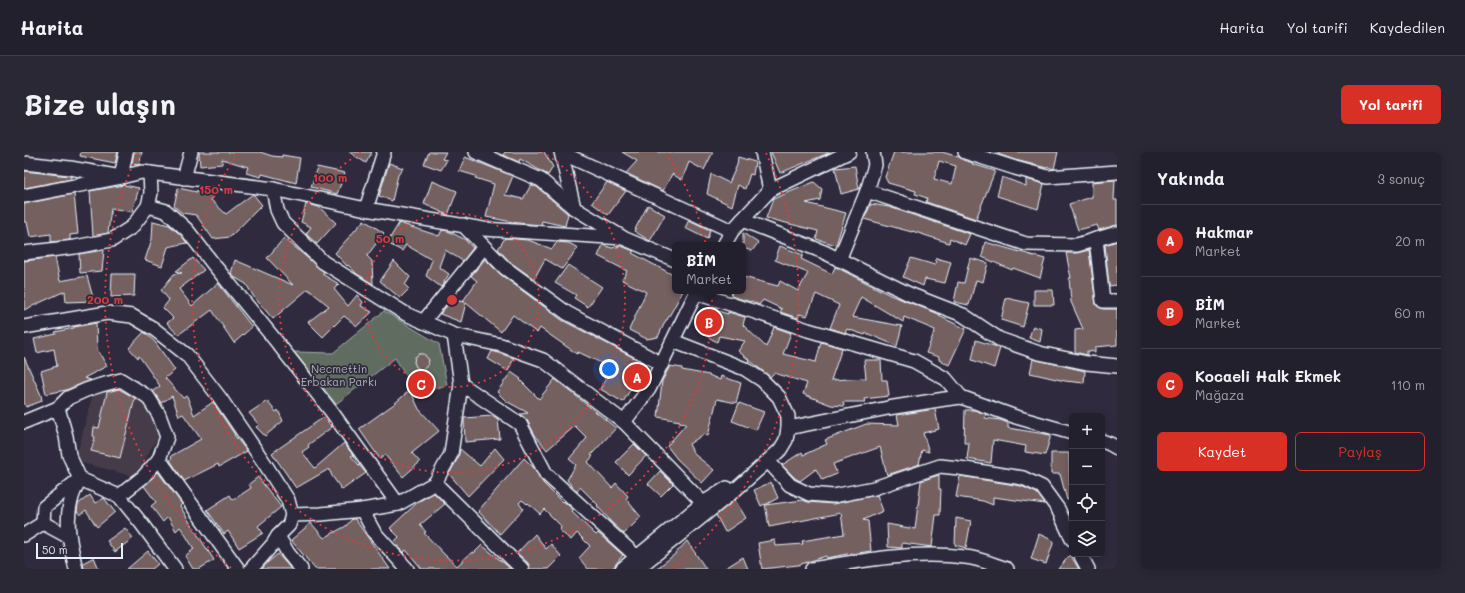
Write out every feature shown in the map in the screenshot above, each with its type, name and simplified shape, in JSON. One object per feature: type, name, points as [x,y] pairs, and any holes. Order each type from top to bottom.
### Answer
[{"type":"street","points":[[122,177],[126,152]]},
{"type":"street","points":[[184,178],[190,152]]},
{"type":"street","points":[[366,209],[384,152]]},
{"type":"street","points":[[476,152],[541,180],[574,208],[623,238],[672,259]]},
{"type":"street","points":[[762,152],[770,190]]},
{"type":"street","points":[[726,242],[732,231],[770,190],[848,152]]},
{"type":"street","points":[[839,260],[867,191],[875,165],[873,152]]},
{"type":"street","points":[[965,152],[1048,177],[1117,172]]},
{"type":"street","points":[[561,153],[574,208]]},
{"type":"street","points":[[561,153],[732,231]]},
{"type":"street","points":[[24,163],[70,168],[122,177]]},
{"type":"street","points":[[24,196],[142,172],[273,189],[366,209],[483,229],[623,238]]},
{"type":"street","points":[[24,252],[75,247],[112,240],[132,227],[148,206],[151,193],[150,173]]},
{"type":"street","points":[[273,189],[277,210],[284,223],[323,262],[406,314],[423,322],[454,335],[501,345],[543,360],[624,422],[703,503]]},
{"type":"street","points":[[867,191],[1026,244],[1077,245],[1117,233]]},
{"type":"street","points":[[148,206],[166,211],[187,230],[331,411],[398,504]]},
{"type":"street","points":[[742,220],[824,252],[909,294],[963,315],[999,339],[1040,353],[1087,363],[1117,366]]},
{"type":"street","points":[[463,225],[505,268],[567,313],[662,364]]},
{"type":"street","points":[[1096,240],[1103,301],[1117,301]]},
{"type":"street","points":[[423,322],[484,247]]},
{"type":"street","points":[[624,422],[649,389],[696,294]]},
{"type":"street","points":[[703,294],[808,330],[914,361],[946,379],[961,397]]},
{"type":"street","points":[[24,327],[107,313],[132,316],[154,329],[187,355],[220,398],[266,464],[288,500],[292,516],[289,525],[251,569]]},
{"type":"street","points":[[292,516],[362,510],[398,504],[435,482],[451,454],[461,384],[454,335]]},
{"type":"street","points":[[622,569],[637,563],[757,472],[780,450],[786,440],[788,416],[779,397],[762,380],[744,370],[673,341]]},
{"type":"street","points":[[24,422],[58,408],[68,398],[100,385],[121,380],[148,397],[159,415],[167,437],[159,459],[143,477],[119,496]]},
{"type":"street","points":[[461,384],[520,424],[546,474],[637,563]]},
{"type":"street","points":[[788,428],[895,407],[961,397],[1016,417],[1069,432]]},
{"type":"street","points":[[58,408],[66,436],[69,455],[80,479],[119,496],[141,523],[174,569]]},
{"type":"street","points":[[1105,442],[1117,448]]},
{"type":"street","points":[[159,459],[238,569]]},
{"type":"street","points":[[768,461],[790,486],[810,494],[833,496],[874,488],[940,466],[1023,478],[1042,487],[1058,509],[1069,533]]},
{"type":"street","points":[[637,563],[703,503],[730,486],[757,472]]},
{"type":"street","points":[[43,523],[44,506],[80,479]]},
{"type":"street","points":[[76,569],[69,537],[69,511],[73,492],[80,479]]},
{"type":"street","points":[[435,482],[522,569]]},
{"type":"street","points":[[362,510],[374,532],[407,569]]},
{"type":"street","points":[[24,534],[43,523]]},
{"type":"street","points":[[43,523],[69,537]]},
{"type":"street","points":[[278,536],[288,553],[301,569]]},
{"type":"street","points":[[812,569],[859,560],[907,555],[966,557],[1007,569]]},
{"type":"street","points":[[1082,557],[1088,569]]},
{"type":"shaded area","points":[[122,385],[142,396],[162,430],[135,477],[75,461],[94,390]]},
{"type":"green space","name":"Necmettin Erbakan Parkı","points":[[384,311],[439,344],[447,385],[418,394],[395,358],[336,404],[294,352],[333,353]]},
{"type":"building","points":[[81,152],[118,152],[115,163],[80,156]]},
{"type":"building","points":[[134,152],[142,152],[139,165],[132,164]]},
{"type":"building","points":[[199,152],[260,152],[272,156],[282,157],[282,155],[300,158],[296,183],[262,174],[261,177],[246,173],[248,167],[222,159],[222,164],[200,166]]},
{"type":"building","points":[[349,152],[372,152],[366,163]]},
{"type":"building","points":[[429,152],[446,152],[442,159],[447,160],[441,170],[424,164]]},
{"type":"building","points":[[505,152],[544,152],[553,167],[548,175],[520,159],[519,162],[503,155]]},
{"type":"building","points":[[622,152],[713,152],[704,170],[689,162],[682,180],[672,174],[663,191],[626,173],[637,161]]},
{"type":"building","points":[[771,152],[831,152],[780,173]]},
{"type":"building","points":[[894,152],[942,152],[995,171],[976,219],[926,202],[927,198],[915,194],[916,191],[888,183],[885,177]],"holes":[[[939,161],[956,166],[952,184],[934,179]]]},
{"type":"building","points":[[998,152],[1058,152],[1054,169],[1015,160],[998,154]]},
{"type":"building","points":[[465,157],[513,176],[505,195],[523,199],[531,185],[537,187],[568,214],[565,226],[542,221],[541,225],[518,223],[486,217],[494,184],[475,178],[476,176],[459,171]]},
{"type":"building","points":[[738,157],[755,162],[753,175],[750,174],[745,189],[738,185],[732,206],[707,194],[711,174],[729,183],[737,165]]},
{"type":"building","points":[[389,163],[403,168],[398,175],[392,201],[379,196]]},
{"type":"building","points":[[855,166],[859,189],[841,194],[835,168]]},
{"type":"building","points":[[317,167],[345,173],[337,194],[311,187]]},
{"type":"building","points":[[24,171],[71,176],[71,179],[24,188]]},
{"type":"building","points":[[1002,177],[1026,186],[1026,179],[1044,184],[1038,209],[997,196]]},
{"type":"building","points":[[1115,180],[1114,200],[1117,200],[1117,225],[1099,230],[1097,225],[1078,230],[1069,204],[1092,197],[1092,182]]},
{"type":"building","points":[[432,181],[457,191],[448,215],[424,204]]},
{"type":"building","points":[[607,182],[626,191],[608,215],[592,203]]},
{"type":"building","points":[[814,182],[822,189],[820,200],[806,203],[846,213],[836,245],[816,239],[818,231],[766,218],[773,199]]},
{"type":"building","points":[[124,185],[139,188],[132,212],[111,208],[108,233],[93,236],[90,191]]},
{"type":"building","points":[[178,188],[197,192],[197,190],[215,191],[211,200],[226,214],[253,194],[262,205],[230,237],[213,239],[196,215],[182,213],[174,206]]},
{"type":"building","points":[[74,194],[78,234],[70,235],[70,240],[51,242],[51,234],[30,237],[27,222],[24,222],[24,204]]},
{"type":"building","points":[[306,204],[319,207],[336,223],[317,244],[306,234],[311,227],[301,222]]},
{"type":"building","points":[[871,204],[889,207],[970,234],[965,245],[950,238],[949,243],[912,231],[864,219]]},
{"type":"building","points":[[648,205],[665,215],[650,241],[634,231]]},
{"type":"building","points":[[364,220],[384,233],[367,256],[372,261],[373,284],[357,274],[348,265],[347,266],[335,253]]},
{"type":"building","points":[[689,220],[710,230],[707,239],[685,228]]},
{"type":"building","points":[[153,221],[169,225],[181,235],[187,243],[168,247],[162,266],[145,260],[152,239]]},
{"type":"building","points":[[399,223],[439,236],[442,230],[448,231],[466,240],[473,248],[463,261],[445,250],[439,267],[449,274],[441,287],[426,276],[432,260],[406,245],[402,251],[387,243]]},
{"type":"building","points":[[743,233],[758,243],[752,251],[746,249],[746,242],[743,242]]},
{"type":"building","points":[[284,238],[324,272],[322,274],[339,284],[334,289],[348,306],[357,295],[363,302],[361,306],[372,312],[357,326],[344,316],[323,337],[308,322],[329,306],[308,289],[273,319],[254,297],[246,284],[234,277],[231,273],[235,260],[293,285],[267,258]]},
{"type":"building","points":[[505,238],[528,240],[552,249],[557,242],[569,243],[578,248],[562,269],[545,259],[534,279],[510,262],[498,249]]},
{"type":"building","points":[[1117,241],[1117,285],[1109,286],[1105,245]]},
{"type":"building","points":[[985,242],[1045,259],[1040,278],[1013,268],[1012,270],[982,257]]},
{"type":"building","points":[[603,245],[612,248],[621,246],[634,251],[632,253],[672,274],[672,294],[681,294],[658,337],[647,339],[629,330],[646,292],[622,280],[627,271],[598,256]]},
{"type":"building","points":[[780,246],[803,255],[801,259],[832,274],[835,267],[838,268],[890,295],[939,314],[939,316],[966,329],[949,365],[939,360],[939,357],[926,353],[935,330],[904,317],[903,322],[861,297],[852,317],[902,326],[897,346],[866,333],[865,335],[847,329],[845,333],[830,328],[839,305],[816,294],[807,316],[799,314],[798,318],[780,312],[782,309],[763,300],[759,305],[751,301],[731,296],[731,294],[746,294],[746,278],[778,286],[780,281],[798,291],[808,273],[775,260]]},
{"type":"building","points":[[104,250],[102,271],[80,273],[79,254]]},
{"type":"building","points":[[1089,250],[1096,305],[1103,309],[1117,309],[1117,345],[1095,347],[1095,352],[1087,351],[1087,355],[1075,352],[1075,330],[1083,329],[1071,302],[1069,278],[1071,278],[1066,253],[1077,253]]},
{"type":"building","points":[[55,257],[60,281],[87,276],[94,301],[66,302],[65,291],[24,310],[24,261]]},
{"type":"building","points":[[193,258],[204,270],[179,289],[192,306],[218,283],[252,327],[234,343],[212,310],[178,335],[167,323],[173,318],[163,308],[169,300],[161,290],[174,274],[182,273],[176,271]]},
{"type":"building","points":[[911,258],[935,265],[936,258],[951,262],[945,283],[925,279],[923,286],[903,277]]},
{"type":"building","points":[[970,258],[988,263],[983,282],[976,280],[969,305],[954,302],[958,282],[964,283]]},
{"type":"building","points":[[485,259],[500,274],[562,320],[646,364],[623,402],[600,389],[612,368],[578,352],[577,354],[540,328],[537,333],[513,315],[501,332],[466,303],[461,322],[440,314],[452,300],[465,302],[463,301],[477,281],[471,276]]},
{"type":"building","points":[[394,261],[410,277],[405,285],[409,289],[400,298],[380,281]]},
{"type":"building","points":[[568,265],[602,287],[588,307],[574,298],[576,295],[555,283]]},
{"type":"building","points":[[112,274],[135,274],[134,296],[111,297]]},
{"type":"building","points":[[1034,290],[1053,290],[1054,305],[1034,305]]},
{"type":"building","points":[[1006,298],[1029,303],[1023,327],[1001,320]]},
{"type":"building","points":[[711,309],[745,317],[743,325],[766,347],[774,327],[791,333],[783,354],[816,362],[821,342],[842,348],[831,380],[866,378],[864,360],[881,360],[882,380],[887,380],[889,396],[864,399],[865,402],[843,402],[844,406],[831,405],[803,394],[807,383],[774,373],[770,377],[738,351],[745,341],[719,336],[717,342],[703,334]]},
{"type":"building","points":[[96,323],[97,349],[107,366],[84,378],[91,380],[66,390],[46,394],[41,371],[57,366],[54,349],[37,353],[34,339],[56,334],[55,332],[74,327]]},
{"type":"building","points":[[1033,326],[1042,329],[1040,342],[1029,338]]},
{"type":"building","points":[[144,332],[155,342],[175,370],[165,378],[183,398],[187,396],[194,415],[213,402],[234,435],[247,451],[219,467],[218,464],[184,481],[170,460],[172,458],[171,456],[201,439],[183,414],[179,416],[172,396],[161,403],[153,391],[160,386],[139,356],[138,358],[129,348]]},
{"type":"building","points":[[976,340],[1000,348],[994,368],[972,360]]},
{"type":"building","points":[[492,351],[514,358],[508,371],[488,359]]},
{"type":"building","points":[[419,354],[424,354],[429,360],[427,366],[422,370],[416,367],[414,362],[415,357]]},
{"type":"building","points":[[24,357],[41,395],[42,401],[26,407],[24,402]]},
{"type":"building","points":[[1033,359],[1085,371],[1084,383],[1065,381],[1030,373]]},
{"type":"building","points":[[670,366],[709,375],[720,380],[721,376],[741,383],[736,403],[717,399],[708,436],[704,434],[689,444],[694,454],[714,470],[702,483],[677,459],[667,446],[686,424],[680,423],[680,421],[658,417],[662,381]]},
{"type":"building","points":[[511,372],[521,379],[520,380],[539,399],[555,379],[616,428],[591,455],[593,456],[588,462],[612,488],[616,483],[628,496],[626,499],[641,517],[624,534],[609,520],[597,506],[598,505],[580,487],[577,492],[567,480],[576,465],[569,459],[587,438],[575,426],[547,450],[535,435],[527,420],[520,414],[528,413],[506,401],[497,392]]},
{"type":"building","points":[[119,389],[135,398],[120,458],[91,451],[95,437],[93,436],[94,427],[99,428],[107,392]]},
{"type":"building","points":[[410,390],[419,409],[439,431],[412,453],[420,462],[403,477],[385,455],[380,459],[359,429],[394,404]]},
{"type":"building","points":[[267,401],[276,412],[278,410],[283,421],[265,436],[256,427],[259,425],[249,413]]},
{"type":"building","points":[[739,403],[764,412],[756,430],[732,421]]},
{"type":"building","points":[[935,409],[939,429],[923,433],[929,452],[922,450],[920,464],[887,475],[880,447],[833,464],[837,474],[822,480],[816,469],[800,481],[782,465],[802,452],[803,455],[827,444],[825,440],[866,424],[899,425],[897,415]]},
{"type":"building","points":[[965,410],[974,410],[986,414],[985,418],[1000,420],[1008,423],[1008,428],[1051,435],[1045,455],[1025,452],[1026,446],[993,440],[991,463],[967,459],[969,443],[964,443]]},
{"type":"building","points":[[493,416],[498,419],[500,439],[465,442],[464,418]]},
{"type":"building","points":[[324,417],[332,427],[308,445],[309,447],[302,452],[315,468],[344,443],[353,455],[351,456],[366,473],[342,490],[329,469],[296,488],[272,453]]},
{"type":"building","points":[[634,444],[646,456],[628,475],[616,462]]},
{"type":"building","points":[[495,448],[504,459],[468,496],[449,474],[458,458],[460,449],[480,466]]},
{"type":"building","points":[[1051,453],[1069,453],[1069,499],[1067,500],[1060,474],[1051,474]]},
{"type":"building","points":[[524,458],[534,468],[543,483],[562,502],[563,501],[574,510],[572,512],[596,535],[598,533],[623,555],[612,569],[588,569],[579,558],[590,546],[577,533],[571,540],[560,531],[561,526],[544,509],[540,514],[528,503],[527,504],[522,500],[519,503],[523,509],[500,534],[478,511]]},
{"type":"building","points":[[660,471],[673,484],[661,496],[648,484]]},
{"type":"building","points":[[158,472],[182,504],[180,506],[214,560],[199,569],[193,569],[185,556],[194,549],[180,527],[176,531],[168,517],[163,522],[151,506],[156,502],[144,486]]},
{"type":"building","points":[[939,475],[939,489],[941,489],[940,515],[936,515],[932,547],[902,543],[902,548],[888,547],[887,524],[915,529],[921,481]]},
{"type":"building","points":[[960,476],[1021,486],[1037,493],[1045,504],[993,497],[993,505],[983,501],[956,497]]},
{"type":"building","points":[[258,477],[281,507],[258,526],[263,533],[239,548],[228,531],[224,534],[207,510],[230,495],[233,500],[251,488],[249,484]]},
{"type":"building","points":[[771,482],[778,498],[761,506],[754,490]]},
{"type":"building","points":[[434,493],[445,504],[420,525],[426,532],[424,533],[445,555],[457,566],[482,545],[511,569],[422,569],[406,550],[403,553],[395,541],[399,537],[390,528],[419,501]]},
{"type":"building","points":[[90,495],[95,503],[104,498],[115,512],[97,527],[86,510],[80,515],[77,511],[78,504]]},
{"type":"building","points":[[877,495],[883,511],[863,520],[868,521],[871,551],[827,558],[826,556],[798,565],[762,569],[758,543],[775,540],[776,546],[803,544],[802,541],[844,534],[841,513],[769,527],[765,505],[803,500],[808,502],[833,504]]},
{"type":"building","points":[[735,500],[746,518],[725,532],[716,515]]},
{"type":"building","points":[[956,518],[971,521],[966,548],[955,545]]},
{"type":"building","points":[[352,519],[355,519],[390,569],[315,569],[291,540],[311,523],[324,538],[346,526]]},
{"type":"building","points":[[125,528],[133,538],[115,552],[107,541]]},
{"type":"building","points":[[535,534],[546,549],[551,544],[561,556],[548,569],[530,569],[528,563],[517,553]]},
{"type":"building","points":[[1039,534],[1054,541],[1046,564],[1031,559]]},
{"type":"building","points":[[687,541],[706,569],[656,569],[674,555]]},
{"type":"building","points":[[148,551],[158,564],[152,569],[127,569]]},
{"type":"building","points":[[278,554],[291,569],[262,569],[267,563]]},
{"type":"building","points":[[1069,556],[1071,557],[1079,569],[1058,569]]},
{"type":"building","points":[[94,557],[99,569],[84,569],[83,563]]},
{"type":"building","points":[[743,557],[748,569],[724,569]]},
{"type":"place","name":"BİM","points":[[709,322]]},
{"type":"place","name":"Hakmar","points":[[637,377]]},
{"type":"place","name":"Kocaeli Halk Ekmek","points":[[421,384]]}]
